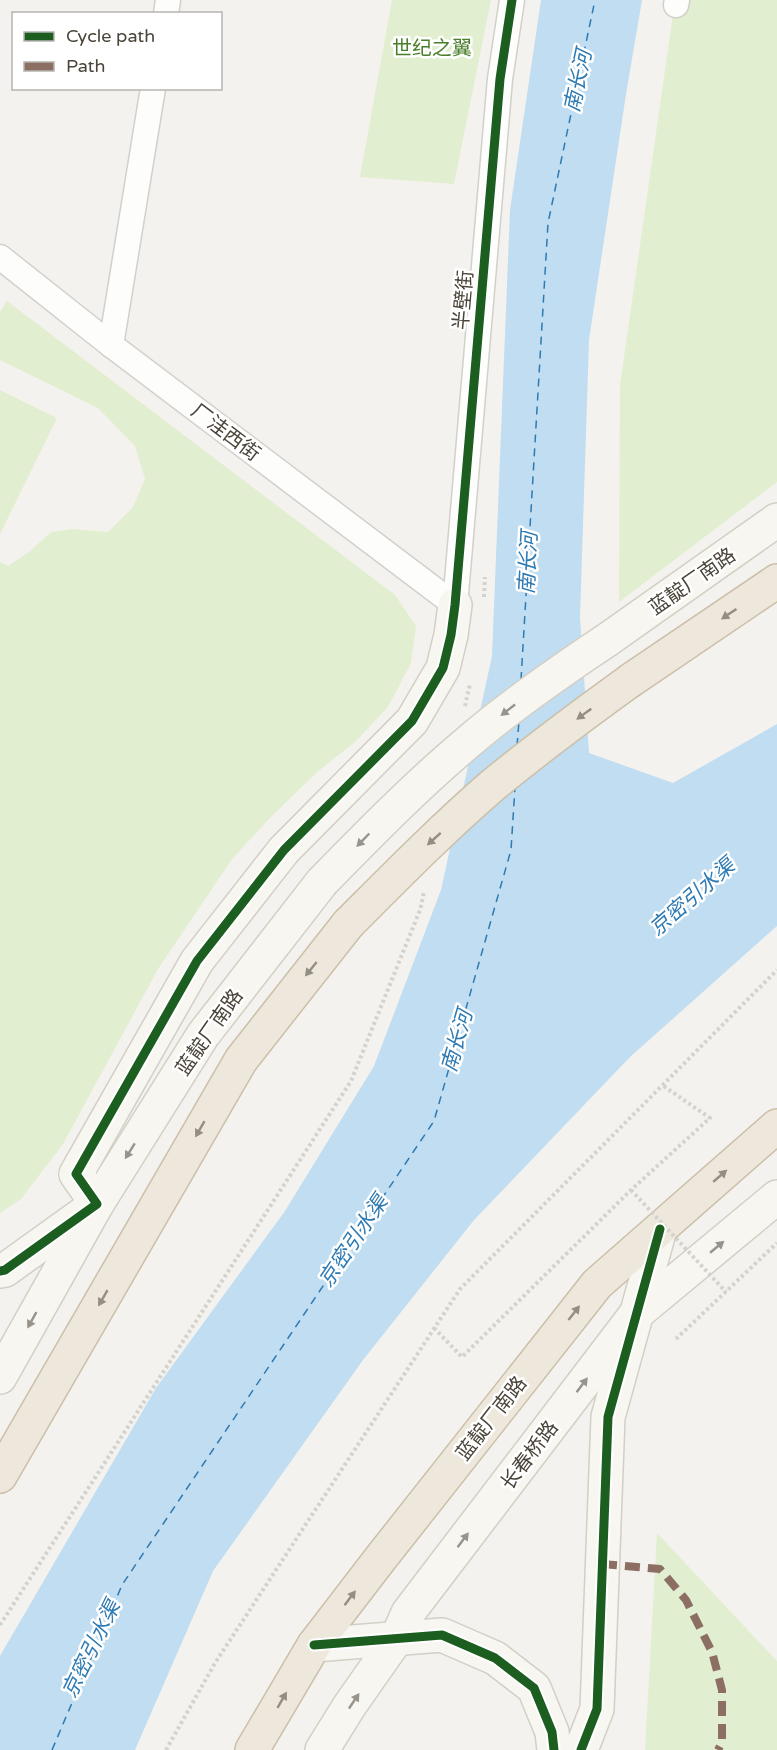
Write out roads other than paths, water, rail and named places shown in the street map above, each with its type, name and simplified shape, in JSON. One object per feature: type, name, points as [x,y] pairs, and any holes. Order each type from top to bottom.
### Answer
[{"type":"highway","points":[[0,1476],[241,1060],[348,924],[426,846],[493,786],[560,731],[777,581]]},
{"type":"highway","name":"蓝靛厂南路","points":[[252,1750],[314,1645],[597,1284],[777,1126]]},
{"type":"street","name":"半壁街","points":[[455,604],[500,79],[512,0]]},
{"type":"street","points":[[111,345],[153,90]]},
{"type":"street","name":"厂洼西街","points":[[0,257],[111,345],[455,604]]},
{"type":"street","name":"蓝靛厂南路","points":[[0,1377],[97,1204],[203,1035],[322,882],[398,805],[467,742],[539,686],[777,520]]},
{"type":"street","points":[[0,1271],[97,1204],[76,1174],[197,961],[284,850],[412,721],[443,668],[455,604]]},
{"type":"street","name":"长春桥路","points":[[322,1750],[397,1638],[408,1613],[636,1314],[777,1197]]},
{"type":"street","points":[[581,1750],[597,1709],[608,1417],[660,1229]]},
{"type":"street","points":[[314,1645],[442,1635],[495,1658],[534,1688],[552,1732],[555,1750]]},
{"type":"water","points":[[541,0],[642,0],[589,340],[580,617],[589,753],[673,783],[777,724],[777,926],[630,1057],[474,1220],[363,1360],[213,1571],[135,1750],[0,1750],[0,1656],[156,1388],[285,1211],[374,1066],[441,890],[492,656],[510,210]]},
{"type":"park label","name":"世纪之翼","points":[[432,48]]},
{"type":"water label","name":"南长河","points":[[578,81]]},
{"type":"water label","name":"南长河","points":[[528,563]]},
{"type":"water label","name":"京密引水渠","points":[[692,897]]},
{"type":"water label","name":"南长河","points":[[457,1041]]},
{"type":"water label","name":"京密引水渠","points":[[353,1241]]},
{"type":"water label","name":"京密引水渠","points":[[91,1649]]}]
